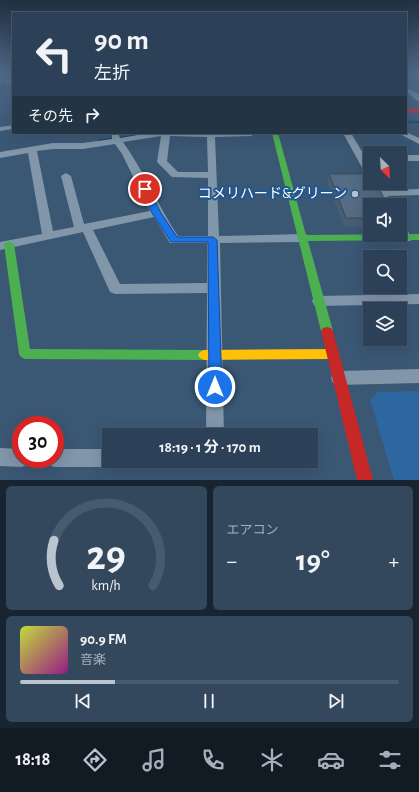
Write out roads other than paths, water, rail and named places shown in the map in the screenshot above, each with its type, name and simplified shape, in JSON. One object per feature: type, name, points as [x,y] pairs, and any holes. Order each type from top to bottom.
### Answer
[{"type":"street","points":[[407,110],[419,111]]},
{"type":"street","points":[[0,129],[12,127]]},
{"type":"street","points":[[0,155],[53,146],[78,147],[116,137],[154,134]]},
{"type":"street","points":[[166,134],[162,162],[175,174],[213,175]]},
{"type":"street","points":[[211,134],[213,175],[215,428]]},
{"type":"street","points":[[275,134],[304,238],[332,354],[365,480]]},
{"type":"street","points":[[348,134],[363,154]]},
{"type":"street","points":[[404,134],[419,142]]},
{"type":"street","points":[[116,137],[127,154],[157,213],[174,240],[363,238]]},
{"type":"street","points":[[32,150],[48,236]]},
{"type":"street","points":[[407,158],[419,158]]},
{"type":"street","points":[[66,176],[83,228],[115,290],[214,288]]},
{"type":"street","points":[[380,190],[384,198]]},
{"type":"street","points":[[382,193],[419,192]]},
{"type":"street","points":[[157,213],[5,245],[25,354],[332,354]]},
{"type":"street","points":[[407,238],[419,238]]},
{"type":"street","points":[[319,301],[419,299]]},
{"type":"street","points":[[339,378],[419,376]]},
{"type":"street","points":[[0,457],[12,458]]},
{"type":"street","points":[[64,458],[102,458]]},
{"type":"waterway","points":[[407,122],[419,122]]},
{"type":"waterway","points":[[99,141],[136,136]]},
{"type":"place","name":"コメリハード&グリーン","points":[[355,194]]}]
